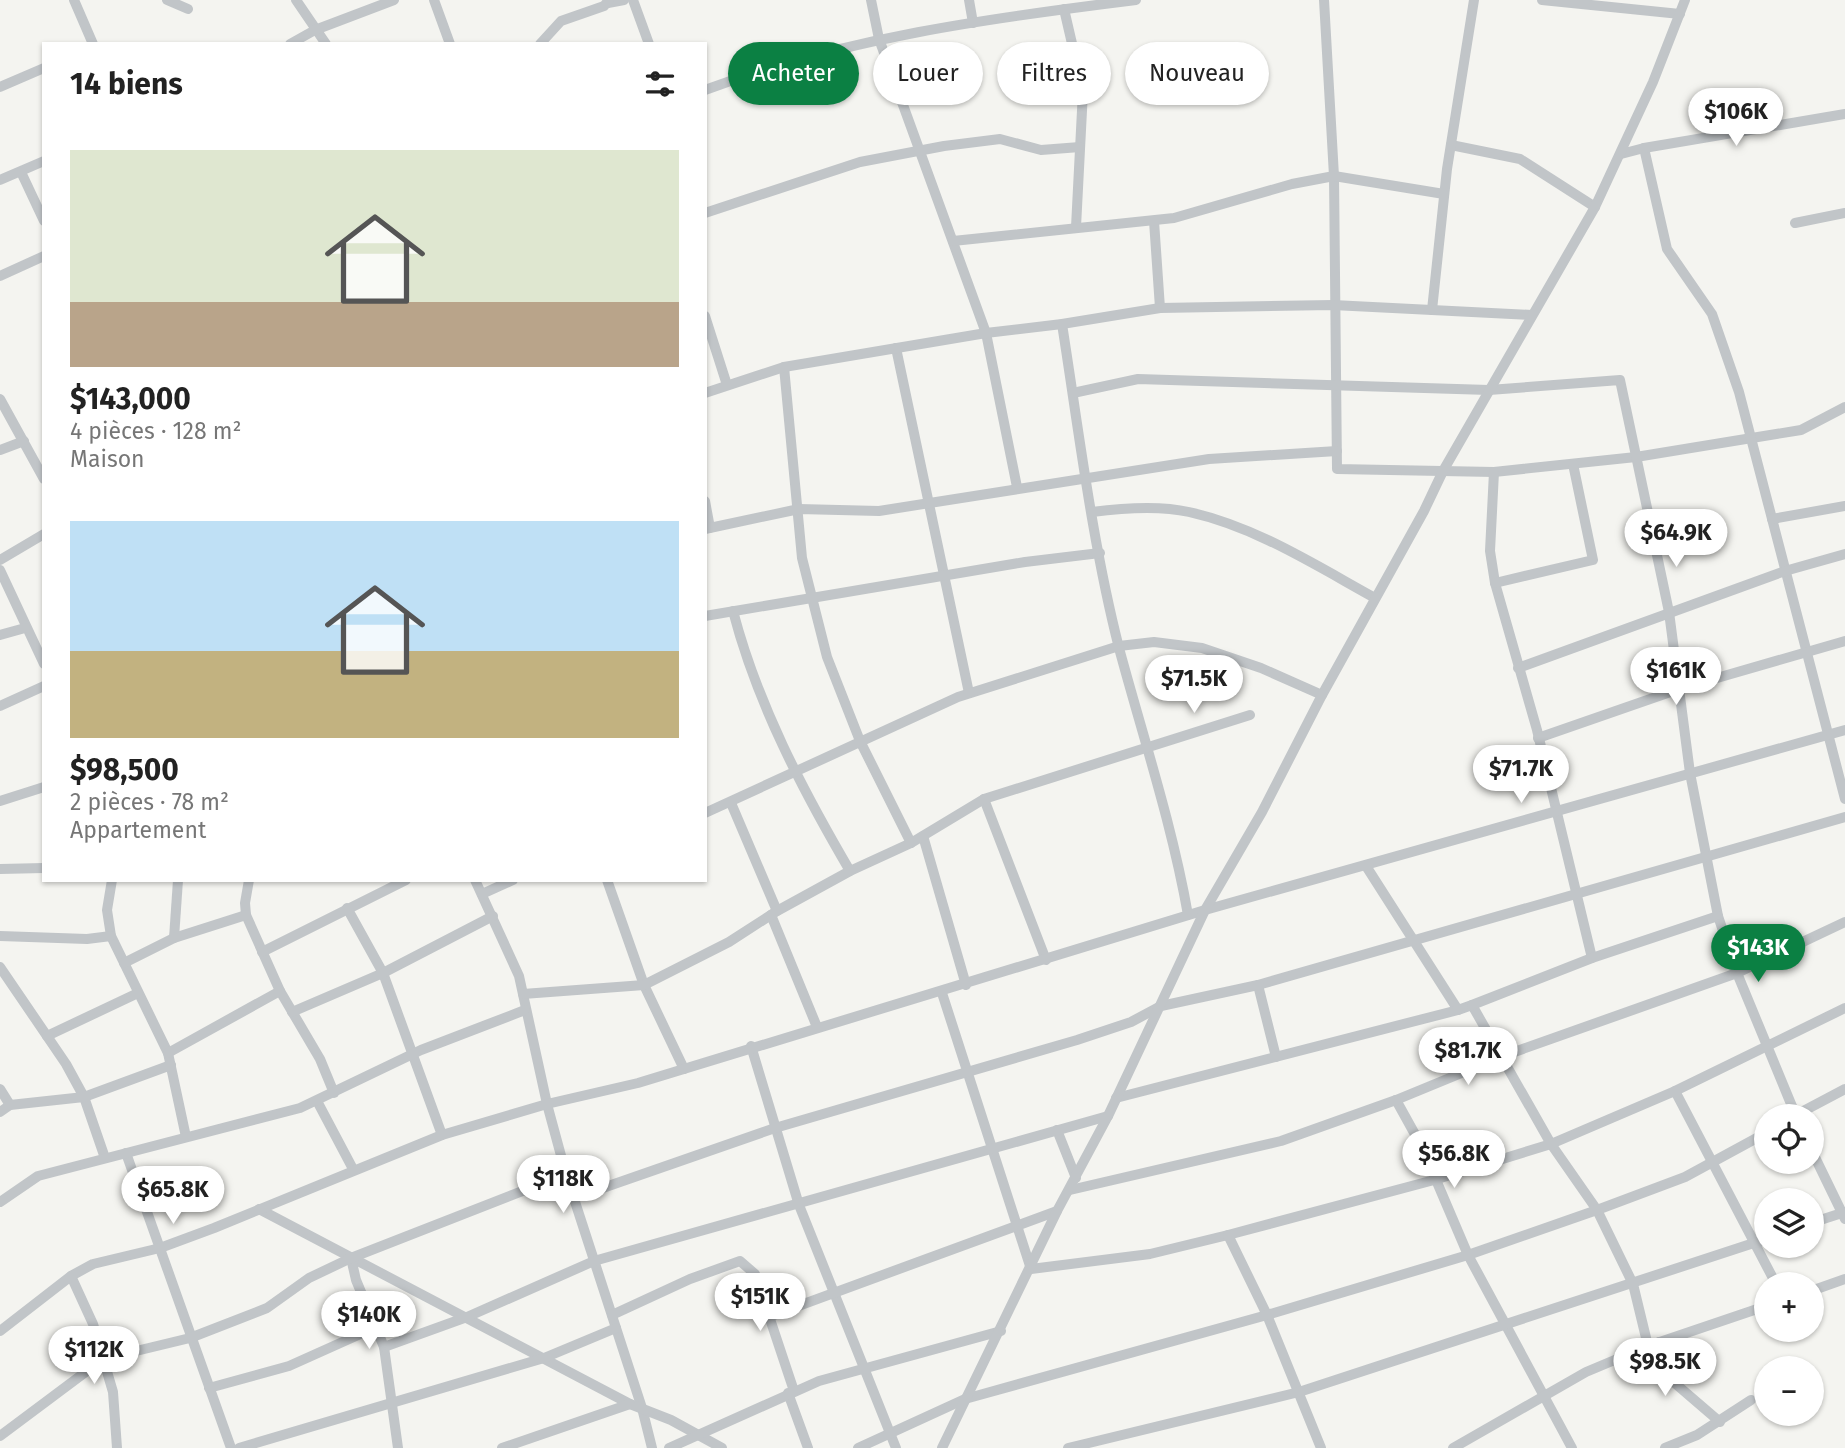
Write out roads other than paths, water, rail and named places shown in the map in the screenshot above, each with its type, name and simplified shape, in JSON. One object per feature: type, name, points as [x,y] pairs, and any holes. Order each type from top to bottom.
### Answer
[{"type":"street","points":[[74,0],[92,42]]},
{"type":"street","points":[[167,0],[188,9]]},
{"type":"street","points":[[296,0],[325,42]]},
{"type":"street","points":[[294,42],[316,30],[394,0]]},
{"type":"street","points":[[434,0],[449,42]]},
{"type":"street","points":[[542,42],[562,21],[608,1],[624,0]]},
{"type":"street","points":[[633,0],[648,42]]},
{"type":"street","points":[[871,0],[879,39],[986,333],[1017,487]]},
{"type":"street","points":[[969,0],[973,23]]},
{"type":"street","points":[[1037,0],[1038,13]]},
{"type":"street","points":[[707,89],[770,66],[879,39],[1136,0]]},
{"type":"street","points":[[1324,0],[1334,176],[1336,467],[1340,471],[1494,472],[1636,457],[1810,427],[1845,407]]},
{"type":"street","points":[[1432,310],[1444,194],[1474,0]]},
{"type":"street","points":[[1542,0],[1680,14]]},
{"type":"street","points":[[942,1448],[1057,1211],[1108,1116],[1205,910],[1262,812],[1443,471],[1595,207],[1621,154],[1685,0]]},
{"type":"street","points":[[1065,9],[1083,90],[1076,227]]},
{"type":"street","points":[[0,87],[42,69]]},
{"type":"street","points":[[1621,154],[1845,114]]},
{"type":"street","points":[[707,212],[860,162],[919,151],[1000,139],[1041,150],[1080,147]]},
{"type":"street","points":[[1451,145],[1520,159],[1595,207]]},
{"type":"street","points":[[1644,148],[1667,249],[1712,314],[1751,438],[1826,735],[1845,799]]},
{"type":"street","points":[[0,180],[42,163]]},
{"type":"street","points":[[21,172],[42,217]]},
{"type":"street","points":[[953,241],[1180,217],[1292,184],[1334,176],[1444,194]]},
{"type":"street","points":[[1795,223],[1845,213]]},
{"type":"street","points":[[1154,221],[1160,308]]},
{"type":"street","points":[[0,276],[42,257]]},
{"type":"street","points":[[707,392],[784,367],[986,333],[1160,308],[1333,305],[1532,316]]},
{"type":"street","points":[[707,322],[727,385]]},
{"type":"street","points":[[1062,324],[1092,512],[1119,646],[1175,842],[1188,915]]},
{"type":"street","points":[[896,348],[969,693]]},
{"type":"street","points":[[784,367],[802,553],[827,657],[860,741],[911,843]]},
{"type":"street","points":[[1073,393],[1138,379],[1489,390],[1620,380],[1669,612],[1690,773],[1718,916],[1737,974],[1791,1104]]},
{"type":"street","points":[[0,399],[42,475]]},
{"type":"street","points":[[0,450],[24,441]]},
{"type":"street","points":[[708,528],[799,509],[878,511],[1086,476],[1209,459],[1337,451]]},
{"type":"street","points":[[1495,583],[1593,560],[1573,464]]},
{"type":"street","points":[[1494,472],[1490,551],[1495,583],[1538,738],[1592,958]]},
{"type":"street","points":[[1772,519],[1845,506]]},
{"type":"street","points":[[1092,512],[1118,509],[1191,513],[1264,537],[1375,598]]},
{"type":"street","points":[[0,560],[42,535]]},
{"type":"street","points":[[707,615],[1100,553]]},
{"type":"street","points":[[1518,668],[1785,570],[1845,554]]},
{"type":"street","points":[[0,570],[24,628],[42,660]]},
{"type":"street","points":[[733,611],[747,664],[796,771],[850,871]]},
{"type":"street","points":[[0,635],[24,628]]},
{"type":"street","points":[[1538,738],[1679,689],[1845,641]]},
{"type":"street","points":[[707,809],[731,803],[860,741],[969,693],[1119,646],[1154,642],[1202,648],[1261,668],[1322,695]]},
{"type":"street","points":[[0,706],[42,687]]},
{"type":"street","points":[[523,994],[644,985],[729,942],[774,913],[850,871],[911,843],[984,799],[1250,715]]},
{"type":"street","points":[[0,1331],[71,1276],[93,1264],[160,1248],[442,1135],[547,1104],[684,1069],[751,1046],[942,993],[1205,910],[1845,730]]},
{"type":"street","points":[[0,801],[42,788]]},
{"type":"street","points":[[984,799],[1046,960]]},
{"type":"street","points":[[731,803],[817,1027]]},
{"type":"street","points":[[574,1198],[775,1128],[1131,1022],[1161,1006],[1258,985],[1845,817]]},
{"type":"street","points":[[923,836],[966,985]]},
{"type":"street","points":[[1366,866],[1412,942],[1458,1010]]},
{"type":"street","points":[[0,869],[42,868]]},
{"type":"street","points":[[112,882],[107,910],[111,936],[168,1053],[186,1138]]},
{"type":"street","points":[[174,938],[178,882]]},
{"type":"street","points":[[249,882],[246,915],[280,991],[320,1059],[334,1093]]},
{"type":"street","points":[[262,952],[402,882]]},
{"type":"street","points":[[476,882],[513,958],[566,1174],[642,1408],[652,1448]]},
{"type":"street","points":[[482,894],[509,882]]},
{"type":"street","points":[[608,882],[644,985],[684,1069]]},
{"type":"street","points":[[346,908],[383,974],[442,1135]]},
{"type":"street","points":[[124,963],[174,938],[246,915]]},
{"type":"street","points":[[292,1012],[383,974],[493,916]]},
{"type":"street","points":[[1116,1097],[1458,1010],[1592,958],[1718,916]]},
{"type":"street","points":[[1070,1190],[1281,1142],[1396,1100],[1503,1056],[1737,974],[1845,922]]},
{"type":"street","points":[[0,936],[87,939],[111,936]]},
{"type":"street","points":[[0,967],[84,1097],[105,1157]]},
{"type":"street","points":[[1258,985],[1276,1057]]},
{"type":"street","points":[[168,1053],[280,991]]},
{"type":"street","points":[[47,1036],[138,993]]},
{"type":"street","points":[[942,993],[965,1073],[1031,1269]]},
{"type":"street","points":[[1472,1005],[1551,1144],[1597,1210],[1633,1284],[1670,1380],[1720,1422]]},
{"type":"street","points":[[1031,1269],[1150,1254],[1434,1180],[1551,1144],[1675,1091],[1765,1044],[1845,1008]]},
{"type":"street","points":[[0,1202],[38,1177],[105,1157],[242,1125],[317,1101],[411,1055],[525,1010]]},
{"type":"street","points":[[751,1046],[799,1205],[888,1434],[896,1448]]},
{"type":"street","points":[[0,1089],[5,1108],[84,1097],[171,1065]]},
{"type":"street","points":[[1818,1104],[1845,1089]]},
{"type":"street","points":[[1675,1091],[1769,1272]]},
{"type":"street","points":[[1396,1100],[1422,1147],[1468,1255],[1572,1448]]},
{"type":"street","points":[[317,1101],[352,1169]]},
{"type":"street","points":[[384,1347],[467,1317],[594,1261],[1108,1116]]},
{"type":"street","points":[[1057,1130],[1076,1178]]},
{"type":"street","points":[[858,1448],[965,1399],[1268,1315],[1468,1255],[1597,1210],[1714,1163],[1754,1140]]},
{"type":"street","points":[[126,1153],[230,1448]]},
{"type":"street","points":[[0,1436],[103,1359],[190,1338],[267,1308],[309,1278],[351,1258],[566,1174]]},
{"type":"street","points":[[1824,1174],[1844,1215],[1824,1220]]},
{"type":"street","points":[[260,1209],[630,1404],[722,1448]]},
{"type":"street","points":[[771,1316],[1057,1211]]},
{"type":"street","points":[[1228,1235],[1268,1315],[1321,1448]]},
{"type":"street","points":[[1068,1448],[1299,1392],[1753,1243]]},
{"type":"street","points":[[351,1258],[356,1280],[384,1347],[394,1402],[398,1448]]},
{"type":"street","points":[[612,1315],[733,1261],[746,1264],[755,1274],[771,1316],[808,1448]]},
{"type":"street","points":[[71,1276],[93,1324],[113,1392],[117,1448]]},
{"type":"street","points":[[1824,1286],[1845,1279]]},
{"type":"street","points":[[1453,1448],[1586,1372],[1654,1344],[1754,1310]]},
{"type":"street","points":[[209,1388],[289,1366],[376,1327]]},
{"type":"street","points":[[239,1448],[544,1358],[616,1328]]},
{"type":"street","points":[[669,1448],[791,1392],[864,1368],[1000,1331]]},
{"type":"street","points":[[1665,1448],[1697,1435],[1751,1400]]},
{"type":"street","points":[[502,1448],[630,1404]]},
{"type":"street","points":[[1697,1435],[1703,1448]]}]
